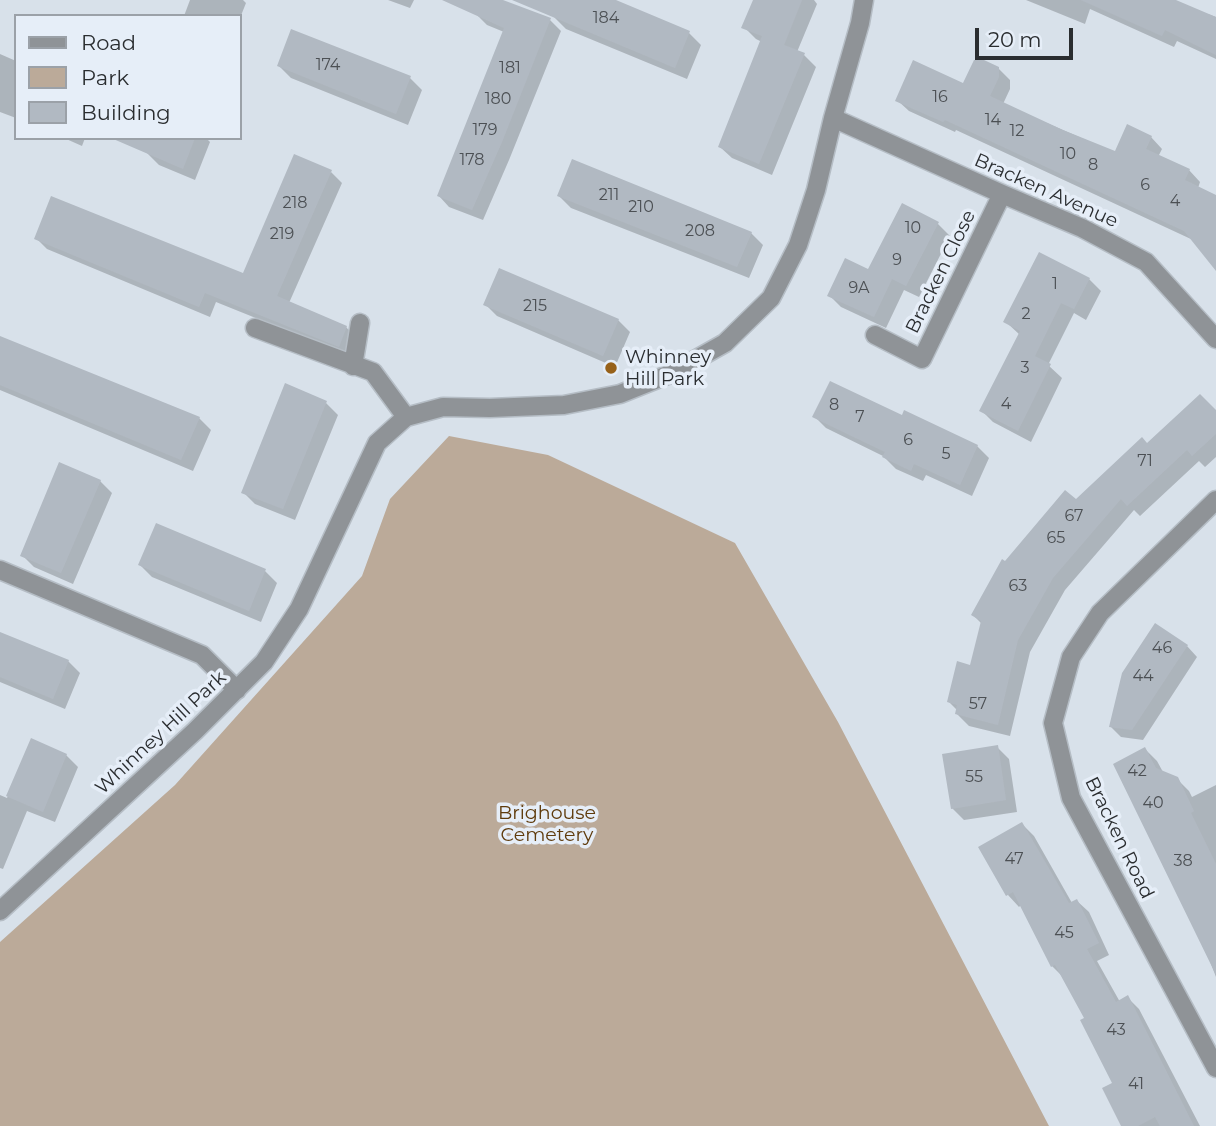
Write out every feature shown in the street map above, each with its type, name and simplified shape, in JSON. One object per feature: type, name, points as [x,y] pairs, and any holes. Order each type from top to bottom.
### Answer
[{"type":"street","name":"Whinney Hill Park","points":[[0,911],[195,731],[264,662],[299,609],[377,443],[406,417],[443,407],[564,405],[620,394],[670,374],[725,342],[771,298],[798,245],[816,190],[864,0]]},
{"type":"street","name":"Bracken Avenue","points":[[833,118],[1082,228],[1146,262],[1216,339]]},
{"type":"street","name":"Bracken Close","points":[[875,335],[922,359],[1002,194]]},
{"type":"street","points":[[353,366],[360,323]]},
{"type":"street","points":[[255,328],[373,372],[406,417]]},
{"type":"street","name":"Bracken Road","points":[[1216,500],[1100,614],[1071,657],[1053,723],[1072,799],[1216,1068]]},
{"type":"street","points":[[0,570],[202,655],[237,690]]},
{"type":"green space","name":"Brighouse Cemetery","points":[[449,436],[548,455],[735,543],[838,722],[1049,1126],[0,1126],[0,942],[175,785],[362,576],[390,499]]},
{"type":"building","points":[[442,0],[503,0],[551,18],[472,210],[437,196],[504,28]]},
{"type":"building","points":[[512,0],[616,0],[690,31],[675,68]]},
{"type":"building","points":[[753,0],[802,0],[784,45],[805,53],[759,164],[718,147],[762,36],[741,28]]},
{"type":"building","points":[[1081,0],[1176,0],[1216,17],[1216,55],[1165,30],[1162,36]]},
{"type":"building","points":[[291,29],[411,76],[396,114],[277,66]]},
{"type":"building","points":[[913,60],[963,83],[974,60],[984,60],[999,67],[999,77],[990,96],[1115,151],[1127,124],[1152,136],[1146,149],[1190,169],[1185,180],[1216,195],[1216,271],[1184,231],[945,120],[943,122],[895,101]]},
{"type":"building","points":[[116,140],[194,140],[183,169]]},
{"type":"building","points":[[294,154],[332,170],[277,296],[347,326],[339,347],[205,293],[199,307],[34,239],[51,196],[243,273]]},
{"type":"building","points":[[572,159],[752,232],[737,267],[557,196]]},
{"type":"building","points":[[902,203],[939,222],[906,286],[892,279],[874,317],[827,296],[845,258],[868,269]]},
{"type":"building","points":[[1039,252],[1090,278],[1074,309],[1061,303],[1035,356],[1051,364],[1018,431],[979,411],[1020,331],[1003,322]]},
{"type":"building","points":[[499,268],[619,319],[603,356],[483,305]]},
{"type":"building","points":[[0,336],[200,417],[181,460],[0,385]]},
{"type":"building","points":[[830,381],[902,415],[904,410],[978,445],[960,485],[914,464],[911,471],[882,457],[885,452],[812,417]]},
{"type":"building","points":[[285,383],[327,401],[283,509],[241,493]]},
{"type":"building","points":[[1200,394],[1216,410],[1216,434],[1192,456],[1187,450],[1127,506],[1121,499],[1053,578],[1018,640],[998,725],[955,714],[957,705],[947,702],[957,661],[970,665],[981,621],[971,615],[1002,559],[1005,561],[1065,490],[1076,499],[1142,437],[1147,443]]},
{"type":"building","points":[[59,462],[101,480],[61,573],[20,556]]},
{"type":"building","points":[[156,523],[266,569],[249,611],[138,565]]},
{"type":"building","points":[[1155,623],[1188,645],[1132,730],[1109,727],[1122,673]]},
{"type":"building","points":[[0,632],[69,660],[53,699],[0,677]]},
{"type":"building","points":[[31,738],[67,754],[43,812],[6,796]]},
{"type":"building","points":[[998,745],[1006,800],[951,809],[942,754]]},
{"type":"building","points":[[1145,747],[1156,768],[1178,777],[1194,811],[1191,813],[1216,864],[1216,975],[1113,764]]},
{"type":"building","points":[[1022,822],[1069,903],[1077,899],[1099,943],[1087,949],[1116,1002],[1128,995],[1194,1126],[1160,1126],[1155,1117],[1138,1126],[1121,1126],[1102,1088],[1112,1083],[1080,1020],[1084,1018],[1055,965],[1051,967],[1013,892],[1006,896],[978,847]]},
{"type":"place","name":"Whinney Hill Park","points":[[611,368]]}]
